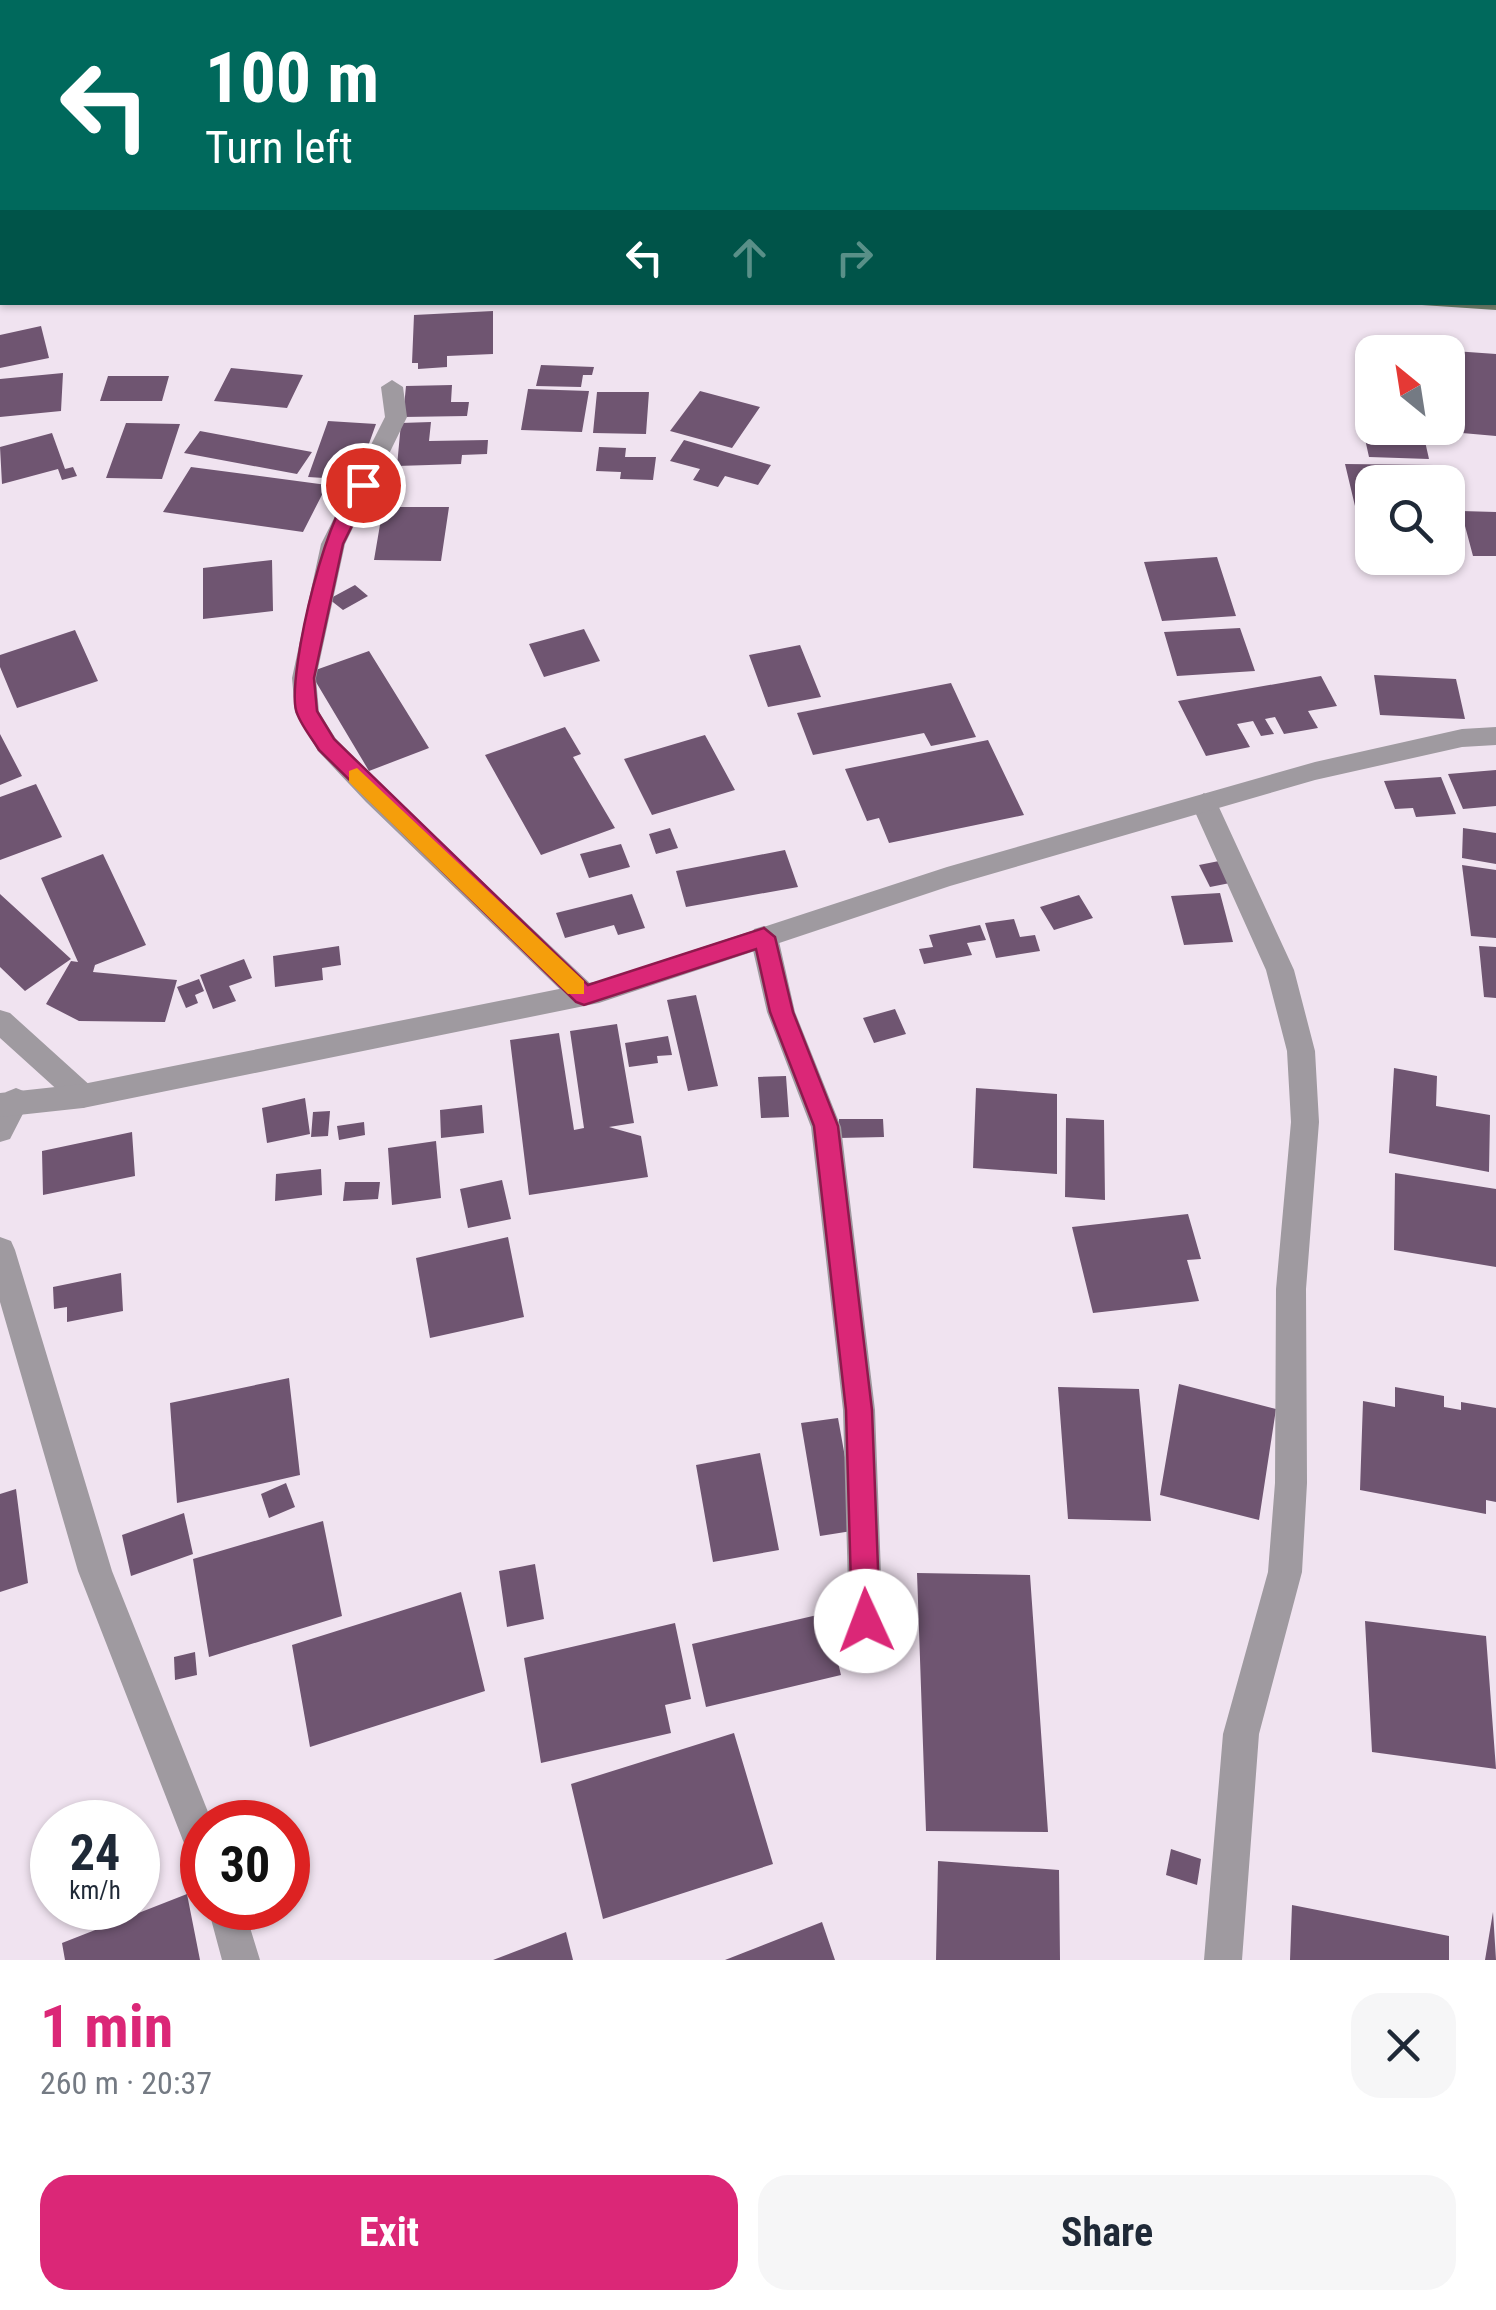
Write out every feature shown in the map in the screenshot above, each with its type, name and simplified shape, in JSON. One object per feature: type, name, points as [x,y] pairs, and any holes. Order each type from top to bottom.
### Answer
[{"type":"street","points":[[392,386],[396,418],[333,544],[304,678],[306,712],[327,744],[375,795],[584,996]]},
{"type":"street","points":[[0,1130],[8,1103],[83,1096],[584,996],[947,877],[1315,771],[1462,738],[1496,736]]},
{"type":"street","points":[[1204,803],[1280,970],[1301,1051],[1305,1122],[1291,1289],[1291,1483],[1285,1572],[1241,1734],[1223,1960]]},
{"type":"street","points":[[764,937],[781,1012],[826,1126],[859,1410],[868,1656]]},
{"type":"street","points":[[0,1020],[83,1096]]},
{"type":"street","points":[[0,1250],[94,1571],[185,1800]]},
{"type":"street","points":[[232,1930],[241,1960]]},
{"type":"building","points":[[493,311],[493,354],[447,356],[447,367],[418,369],[418,363],[412,363],[414,315]]},
{"type":"building","points":[[41,326],[49,358],[0,368],[0,335]]},
{"type":"building","points":[[1465,352],[1496,354],[1496,436],[1465,433]]},
{"type":"building","points":[[541,365],[594,367],[592,375],[583,375],[581,387],[536,386]]},
{"type":"building","points":[[231,368],[303,375],[287,408],[214,401]]},
{"type":"building","points":[[63,373],[61,411],[0,417],[0,379]]},
{"type":"building","points":[[108,376],[169,376],[162,401],[100,401]]},
{"type":"building","points":[[452,385],[451,402],[469,402],[467,416],[403,417],[406,386]]},
{"type":"building","points":[[528,389],[589,391],[582,432],[521,430]]},
{"type":"building","points":[[700,391],[760,407],[732,448],[670,431]]},
{"type":"building","points":[[597,392],[649,392],[646,434],[593,433]]},
{"type":"building","points":[[328,421],[376,424],[356,480],[308,477]]},
{"type":"building","points":[[431,422],[429,441],[488,440],[487,454],[462,455],[461,464],[397,466],[401,423]]},
{"type":"building","points":[[126,423],[180,424],[162,479],[106,478]]},
{"type":"building","points":[[200,431],[312,452],[297,474],[184,453]]},
{"type":"building","points":[[52,433],[65,469],[73,467],[77,476],[62,480],[58,469],[2,484],[0,447]]},
{"type":"building","points":[[684,440],[771,465],[758,485],[725,476],[718,487],[693,480],[700,469],[670,461]]},
{"type":"building","points":[[1366,445],[1426,445],[1429,459],[1369,457]]},
{"type":"building","points":[[599,447],[626,448],[625,457],[656,457],[653,480],[620,479],[621,472],[596,471]]},
{"type":"building","points":[[1345,464],[1434,465],[1355,465],[1355,506]]},
{"type":"building","points":[[191,467],[327,485],[303,532],[163,512]]},
{"type":"building","points":[[383,507],[449,507],[441,561],[374,560]]},
{"type":"building","points":[[1465,511],[1496,512],[1496,556],[1473,556]]},
{"type":"building","points":[[1217,557],[1236,616],[1162,621],[1144,562]]},
{"type":"building","points":[[272,560],[273,611],[203,619],[203,568]]},
{"type":"building","points":[[355,585],[368,596],[343,610],[329,599]]},
{"type":"building","points":[[1240,628],[1255,671],[1177,676],[1164,632]]},
{"type":"building","points":[[584,629],[600,661],[544,677],[529,644]]},
{"type":"building","points":[[75,630],[98,681],[17,708],[0,667],[0,655]]},
{"type":"building","points":[[800,645],[821,697],[768,707],[749,655]]},
{"type":"building","points":[[369,651],[429,748],[369,771],[310,672]]},
{"type":"building","points":[[1374,675],[1456,679],[1465,719],[1380,715]]},
{"type":"building","points":[[1321,676],[1337,706],[1308,711],[1318,728],[1284,734],[1275,717],[1265,719],[1274,734],[1261,736],[1253,721],[1237,724],[1250,747],[1206,756],[1178,701]]},
{"type":"building","points":[[951,683],[976,737],[931,746],[924,733],[813,755],[797,713]]},
{"type":"building","points":[[565,727],[581,754],[573,757],[615,828],[541,855],[485,755]]},
{"type":"building","points":[[0,734],[22,776],[0,785]]},
{"type":"building","points":[[705,735],[735,790],[652,815],[624,759]]},
{"type":"building","points":[[988,740],[1024,815],[889,843],[879,818],[867,821],[845,769]]},
{"type":"building","points":[[1496,770],[1496,806],[1463,809],[1448,774]]},
{"type":"building","points":[[1441,777],[1456,814],[1416,817],[1413,808],[1395,809],[1384,781]]},
{"type":"building","points":[[36,784],[62,837],[0,860],[0,797]]},
{"type":"building","points":[[670,828],[678,848],[656,854],[649,834]]},
{"type":"building","points":[[1463,828],[1496,833],[1496,864],[1462,858]]},
{"type":"building","points":[[621,844],[630,867],[589,878],[580,854]]},
{"type":"building","points":[[785,850],[798,887],[686,907],[676,871]]},
{"type":"building","points":[[103,854],[146,945],[95,965],[93,972],[177,980],[165,1022],[79,1021],[46,1004],[71,961],[78,962],[41,878]]},
{"type":"building","points":[[1219,861],[1230,883],[1210,887],[1199,865]]},
{"type":"building","points":[[1462,865],[1496,870],[1496,938],[1471,936]]},
{"type":"building","points":[[1220,893],[1233,942],[1184,945],[1171,896]]},
{"type":"building","points":[[0,894],[71,959],[25,991],[0,967]]},
{"type":"building","points":[[632,894],[645,928],[618,935],[614,925],[565,938],[556,913]]},
{"type":"building","points":[[1079,895],[1093,918],[1054,930],[1040,907]]},
{"type":"building","points":[[1014,919],[1020,937],[1035,935],[1040,951],[996,958],[985,923]]},
{"type":"building","points":[[980,925],[986,940],[967,943],[972,955],[924,964],[919,949],[933,947],[929,935]]},
{"type":"building","points":[[339,946],[341,965],[322,968],[323,980],[275,987],[273,956]]},
{"type":"building","points":[[1479,946],[1496,947],[1496,998],[1484,997]]},
{"type":"building","points":[[244,959],[252,978],[229,986],[236,1001],[213,1009],[200,975]]},
{"type":"building","points":[[199,979],[204,991],[195,995],[198,1003],[186,1008],[177,987]]},
{"type":"building","points":[[696,995],[718,1086],[688,1091],[667,1000]]},
{"type":"building","points":[[895,1009],[906,1034],[874,1043],[863,1018]]},
{"type":"building","points":[[617,1024],[634,1123],[609,1127],[641,1136],[648,1177],[529,1195],[510,1040],[559,1033],[574,1130],[584,1128],[570,1031]]},
{"type":"building","points":[[668,1036],[672,1055],[657,1056],[658,1063],[629,1067],[625,1043]]},
{"type":"building","points":[[1394,1068],[1437,1076],[1436,1106],[1490,1115],[1489,1172],[1389,1153]]},
{"type":"building","points":[[786,1076],[789,1117],[761,1118],[758,1077]]},
{"type":"building","points":[[976,1088],[1057,1094],[1057,1174],[973,1168]]},
{"type":"building","points":[[305,1098],[310,1134],[267,1143],[262,1108]]},
{"type":"building","points":[[482,1105],[484,1133],[441,1138],[440,1110]]},
{"type":"building","points":[[330,1111],[328,1136],[311,1137],[313,1112]]},
{"type":"building","points":[[1066,1118],[1104,1120],[1105,1200],[1065,1197]]},
{"type":"building","points":[[839,1119],[883,1119],[884,1137],[839,1138]]},
{"type":"building","points":[[364,1122],[365,1135],[339,1140],[337,1126]]},
{"type":"building","points":[[132,1132],[135,1176],[43,1195],[42,1151]]},
{"type":"building","points":[[436,1141],[441,1198],[392,1205],[388,1148]]},
{"type":"building","points":[[321,1169],[322,1195],[275,1201],[276,1174]]},
{"type":"building","points":[[1395,1173],[1496,1189],[1496,1267],[1394,1250]]},
{"type":"building","points":[[502,1180],[511,1219],[468,1228],[460,1189]]},
{"type":"building","points":[[345,1182],[380,1182],[378,1199],[343,1201]]},
{"type":"building","points":[[1188,1214],[1201,1259],[1187,1260],[1199,1301],[1093,1313],[1072,1227]]},
{"type":"building","points":[[508,1237],[524,1317],[430,1338],[416,1258]]},
{"type":"building","points":[[121,1273],[123,1311],[67,1322],[67,1307],[54,1309],[53,1287]]},
{"type":"building","points":[[289,1378],[300,1475],[177,1503],[170,1403]]},
{"type":"building","points":[[1179,1384],[1276,1409],[1259,1520],[1160,1495]]},
{"type":"building","points":[[1058,1387],[1139,1389],[1151,1521],[1068,1519]]},
{"type":"building","points":[[1395,1387],[1444,1396],[1444,1407],[1461,1410],[1461,1402],[1496,1408],[1496,1502],[1486,1500],[1486,1514],[1360,1490],[1363,1401],[1395,1407]]},
{"type":"building","points":[[838,1418],[858,1530],[820,1536],[801,1423]]},
{"type":"building","points":[[760,1453],[779,1550],[713,1562],[696,1465]]},
{"type":"building","points":[[286,1483],[295,1507],[269,1518],[261,1494]]},
{"type":"building","points":[[16,1489],[28,1583],[0,1592],[0,1494]]},
{"type":"building","points":[[184,1513],[193,1554],[131,1576],[122,1535]]},
{"type":"building","points":[[323,1521],[342,1616],[209,1657],[193,1559]]},
{"type":"building","points":[[535,1564],[544,1619],[507,1627],[499,1571]]},
{"type":"building","points":[[917,1573],[1030,1575],[1048,1832],[926,1831]]},
{"type":"building","points":[[461,1592],[485,1691],[310,1747],[292,1645]]},
{"type":"building","points":[[826,1613],[841,1675],[706,1707],[692,1644]]},
{"type":"building","points":[[1365,1621],[1486,1636],[1496,1769],[1372,1752]]},
{"type":"building","points":[[675,1623],[691,1699],[665,1705],[671,1733],[541,1763],[524,1658]]},
{"type":"building","points":[[195,1652],[197,1675],[175,1680],[174,1657]]},
{"type":"building","points":[[734,1733],[773,1864],[603,1919],[571,1784]]},
{"type":"building","points":[[1171,1849],[1201,1859],[1197,1885],[1166,1875]]},
{"type":"building","points":[[938,1861],[1059,1870],[1060,1960],[936,1960]]},
{"type":"building","points":[[180,1897],[180,1930],[194,1930],[200,1960],[65,1960],[62,1943],[95,1930],[160,1930],[160,1905]]},
{"type":"building","points":[[1292,1905],[1449,1936],[1449,1960],[1290,1960]]},
{"type":"building","points":[[1493,1912],[1496,1960],[1485,1960]]},
{"type":"building","points":[[822,1922],[835,1960],[725,1960]]},
{"type":"building","points":[[566,1932],[573,1960],[493,1960]]},
{"type":"waterway","points":[[1466,305],[1496,307]]},
{"type":"slow traffic","points":[[357,776],[576,987]]},
{"type":"route","points":[[363,485],[333,544],[304,678],[306,712],[327,744],[584,996],[764,937],[781,1012],[805,1064],[826,1126],[838,1264],[859,1410],[866,1621]]}]
